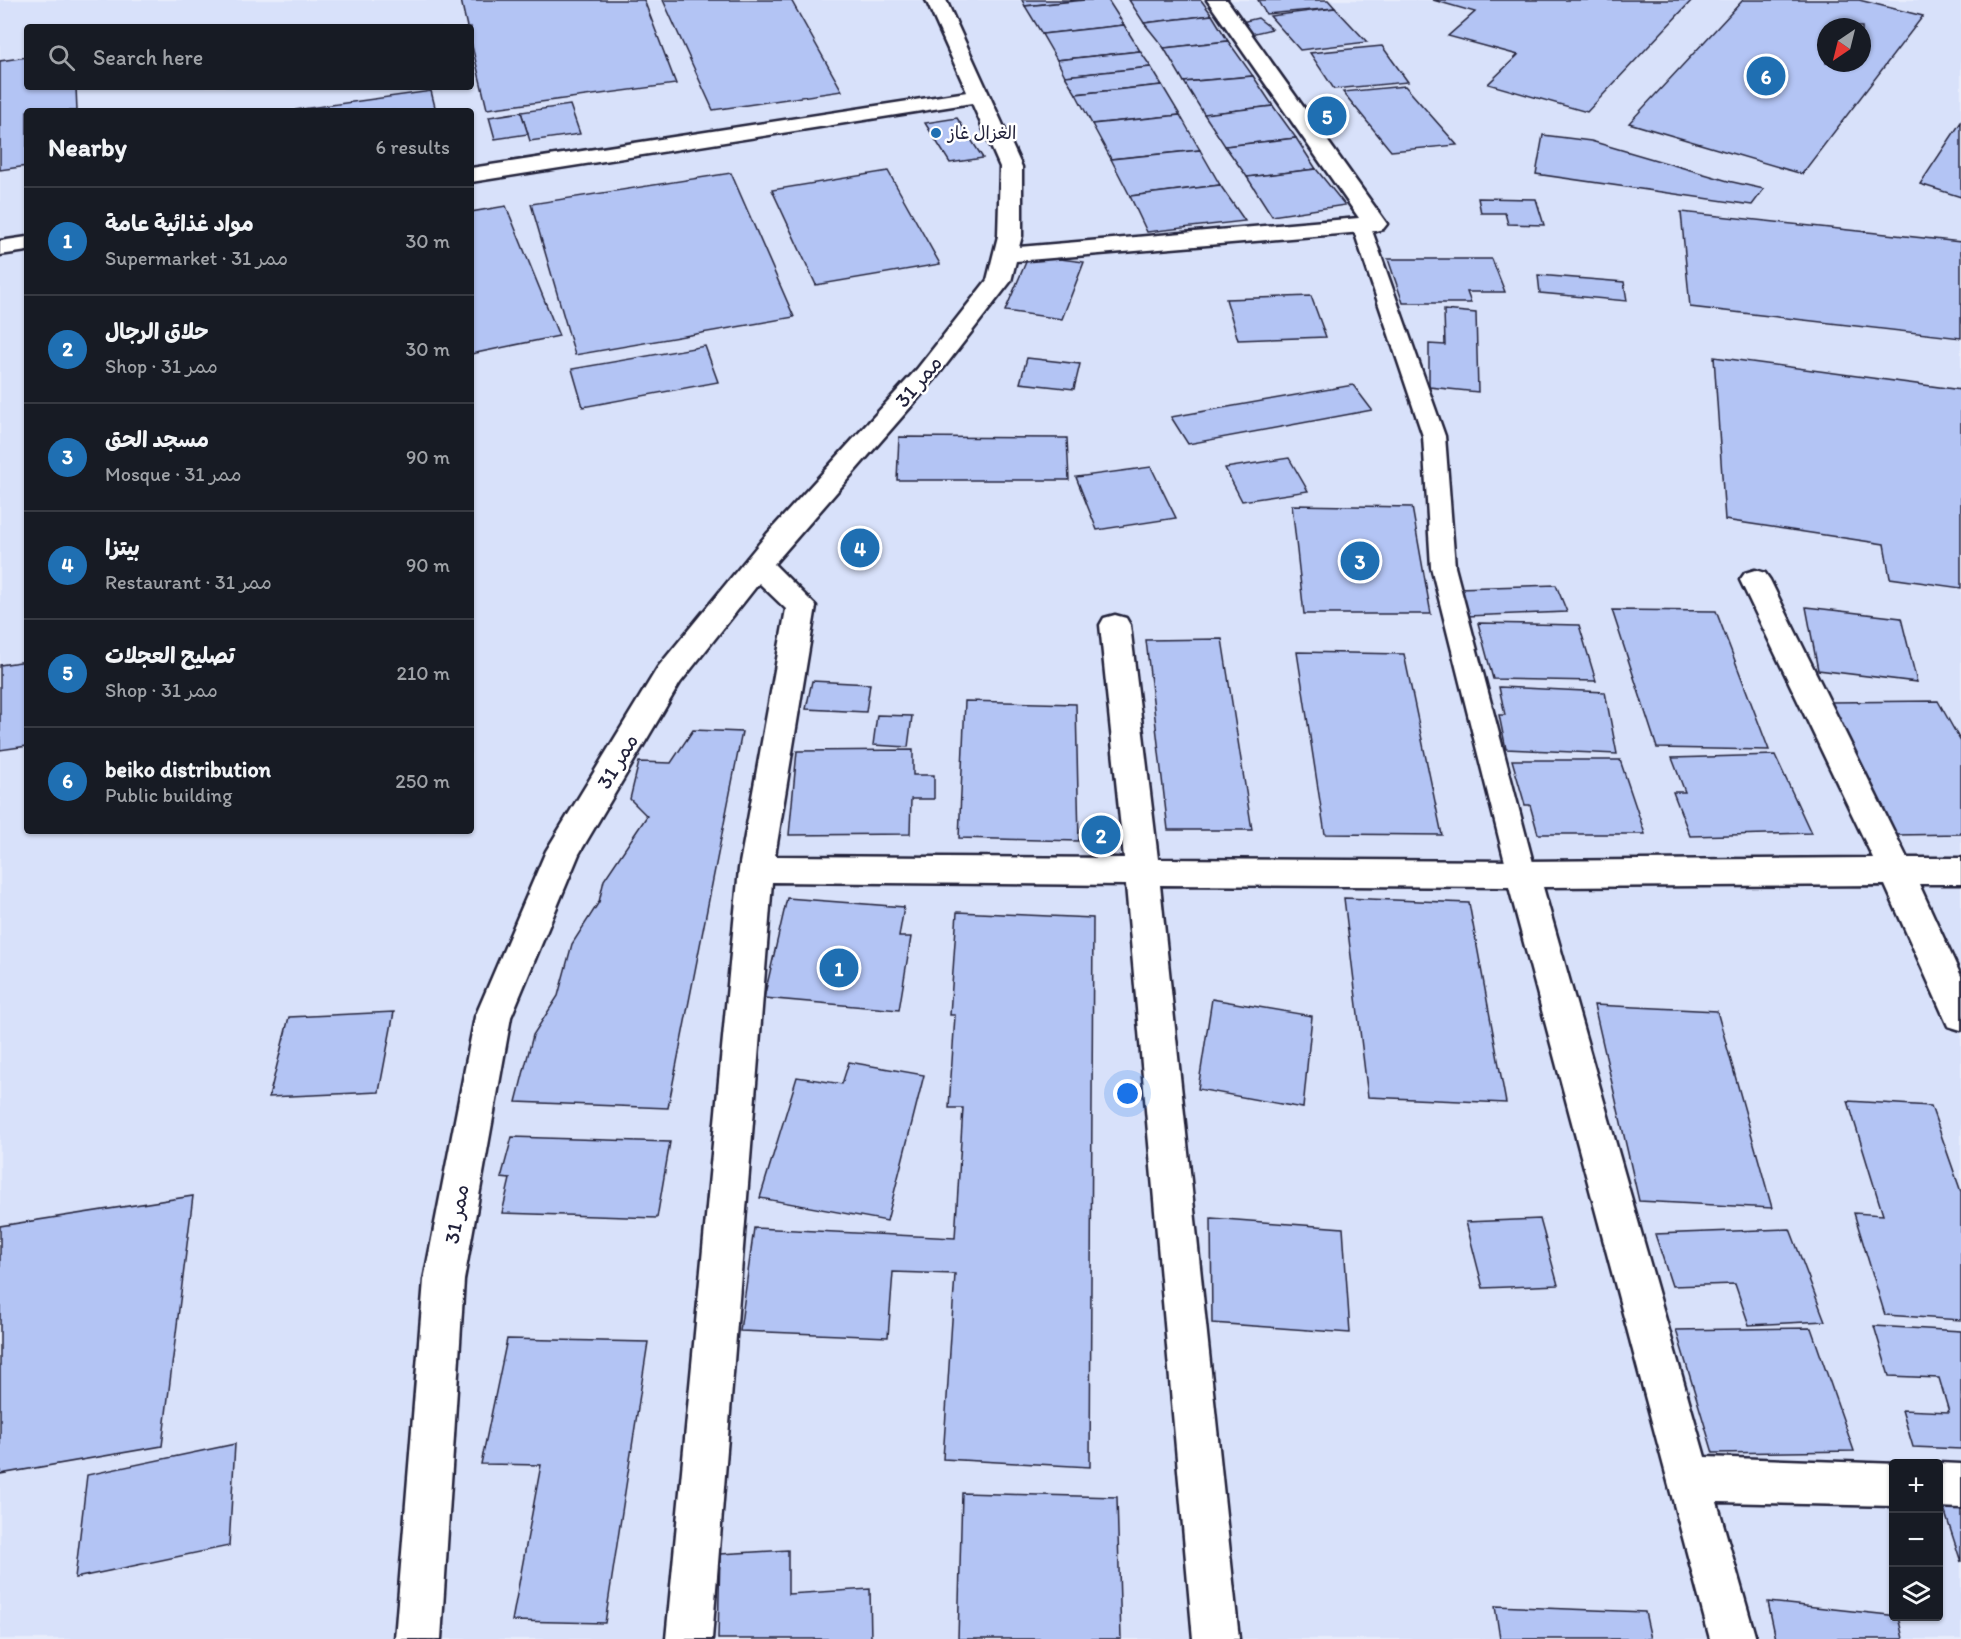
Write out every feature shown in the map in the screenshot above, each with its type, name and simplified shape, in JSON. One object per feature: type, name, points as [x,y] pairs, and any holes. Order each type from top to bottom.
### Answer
[{"type":"street","name":"ممر 31","points":[[418,1639],[444,1280],[493,1017],[563,851],[669,675],[758,565],[926,374],[999,282],[1010,236],[1011,167],[936,0]]},
{"type":"street","points":[[1005,255],[1375,224],[1217,0]]},
{"type":"street","points":[[474,175],[979,96]]},
{"type":"street","points":[[0,248],[24,244]]},
{"type":"street","points":[[689,1639],[756,869],[801,606],[758,565]]},
{"type":"street","points":[[1755,580],[1896,871],[1961,1015]]},
{"type":"street","points":[[1115,625],[1142,870],[1216,1639]]},
{"type":"street","points":[[756,869],[1522,874],[1961,871]]},
{"type":"street","points":[[1522,874],[1733,1639]]},
{"type":"street","points":[[1690,1479],[1889,1484]]},
{"type":"street","points":[[1943,1485],[1961,1486]]},
{"type":"lane","points":[[1361,225],[1434,436],[1443,567],[1522,874]]},
{"type":"shaded area","points":[[0,0],[1961,0],[1961,1639],[0,1639]]},
{"type":"building","points":[[461,0],[644,0],[676,84],[487,109],[474,55],[474,24],[466,24]]},
{"type":"building","points":[[663,0],[791,0],[842,91],[713,110]]},
{"type":"building","points":[[1022,0],[1085,0],[1025,6]]},
{"type":"building","points":[[1108,0],[1124,25],[1042,34],[1025,6]]},
{"type":"building","points":[[1129,0],[1201,0],[1212,15],[1144,23]]},
{"type":"building","points":[[1258,0],[1328,0],[1335,8],[1266,14]]},
{"type":"building","points":[[1433,0],[1692,0],[1587,112],[1488,84],[1518,55],[1448,36],[1475,12]]},
{"type":"building","points":[[1743,0],[1859,0],[1923,16],[1802,174],[1629,123]]},
{"type":"building","points":[[1335,8],[1367,42],[1300,50],[1270,16]]},
{"type":"building","points":[[1212,15],[1228,41],[1164,48],[1144,23]]},
{"type":"building","points":[[1258,18],[1272,29],[1251,34],[1237,23]]},
{"type":"building","points":[[1124,25],[1140,51],[1057,60],[1042,34]]},
{"type":"building","points":[[1228,41],[1253,76],[1184,82],[1164,48]]},
{"type":"building","points":[[1382,46],[1408,82],[1334,89],[1310,53]]},
{"type":"building","points":[[1140,51],[1151,67],[1065,76],[1057,60]]},
{"type":"building","points":[[24,57],[24,90],[76,90],[77,108],[24,108],[24,166],[0,170],[0,61]]},
{"type":"building","points":[[1151,67],[1162,85],[1076,94],[1065,76]]},
{"type":"building","points":[[1253,76],[1273,106],[1204,114],[1184,82]]},
{"type":"building","points":[[1162,85],[1180,115],[1092,124],[1076,94]]},
{"type":"building","points":[[1405,86],[1457,145],[1391,151],[1343,92]]},
{"type":"building","points":[[431,91],[435,108],[309,108]]},
{"type":"building","points":[[570,105],[580,134],[530,141],[521,112]]},
{"type":"building","points":[[1273,106],[1296,138],[1225,146],[1204,114]]},
{"type":"building","points":[[521,112],[528,134],[495,139],[489,117]]},
{"type":"building","points":[[1180,115],[1200,150],[1111,159],[1092,124]]},
{"type":"building","points":[[957,118],[983,158],[950,163],[925,123]]},
{"type":"building","points":[[1961,122],[1961,197],[1920,184]]},
{"type":"building","points":[[1543,135],[1591,141],[1728,181],[1764,189],[1752,205],[1536,174]]},
{"type":"building","points":[[1296,138],[1316,169],[1247,177],[1225,146]]},
{"type":"building","points":[[1200,150],[1220,185],[1130,196],[1111,159]]},
{"type":"building","points":[[1316,169],[1345,205],[1272,216],[1247,177]]},
{"type":"building","points":[[888,171],[940,264],[816,285],[772,190]]},
{"type":"building","points":[[731,173],[794,317],[575,355],[531,204]]},
{"type":"building","points":[[1220,185],[1245,221],[1147,232],[1130,196]]},
{"type":"building","points":[[1478,198],[1536,199],[1544,225],[1508,224],[1505,213],[1481,213]]},
{"type":"building","points":[[506,206],[559,336],[474,353],[474,211]]},
{"type":"building","points":[[1681,212],[1961,242],[1961,338],[1690,307]]},
{"type":"building","points":[[1029,255],[1084,262],[1062,319],[1005,311]]},
{"type":"building","points":[[1388,259],[1492,259],[1505,292],[1467,292],[1471,303],[1403,303]]},
{"type":"building","points":[[1538,275],[1624,282],[1627,301],[1540,293]]},
{"type":"building","points":[[1311,296],[1326,337],[1238,340],[1226,299]]},
{"type":"building","points":[[1444,310],[1476,313],[1478,392],[1429,387],[1429,344],[1445,345]]},
{"type":"building","points":[[705,346],[718,382],[583,407],[572,369]]},
{"type":"building","points":[[1714,357],[1961,390],[1961,588],[1890,578],[1884,544],[1725,520]]},
{"type":"building","points":[[1027,358],[1080,364],[1074,389],[1020,383]]},
{"type":"building","points":[[1353,385],[1372,410],[1188,444],[1171,417]]},
{"type":"building","points":[[899,437],[1067,438],[1069,480],[897,480]]},
{"type":"building","points":[[1289,458],[1308,491],[1242,501],[1225,468]]},
{"type":"building","points":[[1151,467],[1176,518],[1097,530],[1076,477]]},
{"type":"building","points":[[1292,505],[1412,507],[1431,614],[1304,614]]},
{"type":"building","points":[[1556,585],[1567,612],[1467,616],[1457,588]]},
{"type":"building","points":[[1806,607],[1901,618],[1917,682],[1818,670]]},
{"type":"building","points":[[1612,610],[1716,611],[1769,750],[1657,748]]},
{"type":"building","points":[[1478,623],[1579,625],[1596,681],[1493,679]]},
{"type":"building","points":[[1222,639],[1252,830],[1168,830],[1146,640]]},
{"type":"building","points":[[1297,652],[1404,654],[1442,835],[1325,834]]},
{"type":"building","points":[[24,661],[24,746],[0,750],[0,665]]},
{"type":"building","points":[[812,681],[870,684],[866,712],[806,709]]},
{"type":"building","points":[[1499,687],[1605,692],[1617,754],[1506,749],[1499,715],[1505,715]]},
{"type":"building","points":[[965,701],[1076,704],[1079,841],[959,838]]},
{"type":"building","points":[[1938,701],[1961,742],[1961,834],[1896,835],[1830,702]]},
{"type":"building","points":[[877,715],[912,716],[908,747],[873,745]]},
{"type":"building","points":[[693,730],[742,732],[668,1108],[516,1102],[533,1035],[558,996],[572,944],[599,902],[604,880],[647,816],[630,799],[639,762],[671,763]]},
{"type":"building","points":[[913,750],[913,775],[934,775],[934,799],[911,799],[910,834],[789,835],[797,751]]},
{"type":"building","points":[[1775,755],[1811,833],[1690,836],[1673,792],[1685,792],[1672,758]]},
{"type":"building","points":[[1512,760],[1620,760],[1645,834],[1538,834],[1530,805],[1525,805]]},
{"type":"building","points":[[787,898],[904,907],[899,937],[911,937],[899,1010],[764,998]]},
{"type":"building","points":[[1344,898],[1469,903],[1506,1103],[1368,1097]]},
{"type":"building","points":[[957,912],[1093,918],[1090,1467],[943,1459],[955,1274],[893,1272],[888,1337],[740,1331],[754,1228],[955,1238],[963,1108],[949,1108],[955,1015],[950,1015]]},
{"type":"building","points":[[1212,999],[1312,1016],[1303,1108],[1198,1089]]},
{"type":"building","points":[[1594,1005],[1717,1011],[1772,1208],[1639,1201]]},
{"type":"building","points":[[394,1012],[379,1092],[269,1097],[289,1017]]},
{"type":"building","points":[[849,1062],[924,1075],[887,1221],[760,1198],[797,1077],[842,1084]]},
{"type":"building","points":[[1848,1101],[1931,1106],[1961,1192],[1961,1320],[1885,1315],[1854,1213],[1883,1215]]},
{"type":"building","points":[[512,1137],[670,1142],[657,1218],[502,1213],[510,1179],[501,1178]]},
{"type":"building","points":[[193,1196],[162,1446],[0,1474],[0,1226]]},
{"type":"building","points":[[1211,1218],[1343,1228],[1350,1333],[1212,1323]]},
{"type":"building","points":[[1540,1219],[1558,1285],[1483,1288],[1466,1222]]},
{"type":"building","points":[[1790,1229],[1825,1321],[1749,1325],[1735,1284],[1672,1286],[1655,1234]]},
{"type":"building","points":[[1874,1326],[1961,1331],[1961,1449],[1913,1447],[1902,1410],[1949,1412],[1939,1378],[1889,1376]]},
{"type":"building","points":[[1811,1328],[1854,1451],[1713,1453],[1676,1330]]},
{"type":"building","points":[[507,1339],[648,1342],[605,1623],[512,1621],[541,1465],[481,1464]]},
{"type":"building","points":[[235,1444],[229,1546],[75,1578],[87,1475]]},
{"type":"building","points":[[962,1493],[1117,1497],[1121,1639],[958,1639]]},
{"type":"building","points":[[1943,1497],[1961,1498],[1961,1562],[1943,1506]]},
{"type":"building","points":[[788,1550],[788,1594],[870,1589],[871,1639],[718,1639],[720,1554]]},
{"type":"building","points":[[1768,1602],[1889,1615],[1889,1621],[1899,1621],[1903,1639],[1776,1639]]},
{"type":"building","points":[[1495,1606],[1645,1612],[1651,1639],[1500,1639]]},
{"type":"place","name":"beiko distribution","points":[[1766,76]]},
{"type":"place","name":"تصليح العجلات","points":[[1327,116]]},
{"type":"place","name":"الغزال غاز","points":[[936,133]]},
{"type":"place","name":"بيتزا","points":[[860,548]]},
{"type":"place","name":"مسجد الحق","points":[[1360,561]]},
{"type":"place","name":"حلاق الرجال","points":[[1101,835]]},
{"type":"place","name":"مواد غذائية عامة","points":[[839,968]]}]
